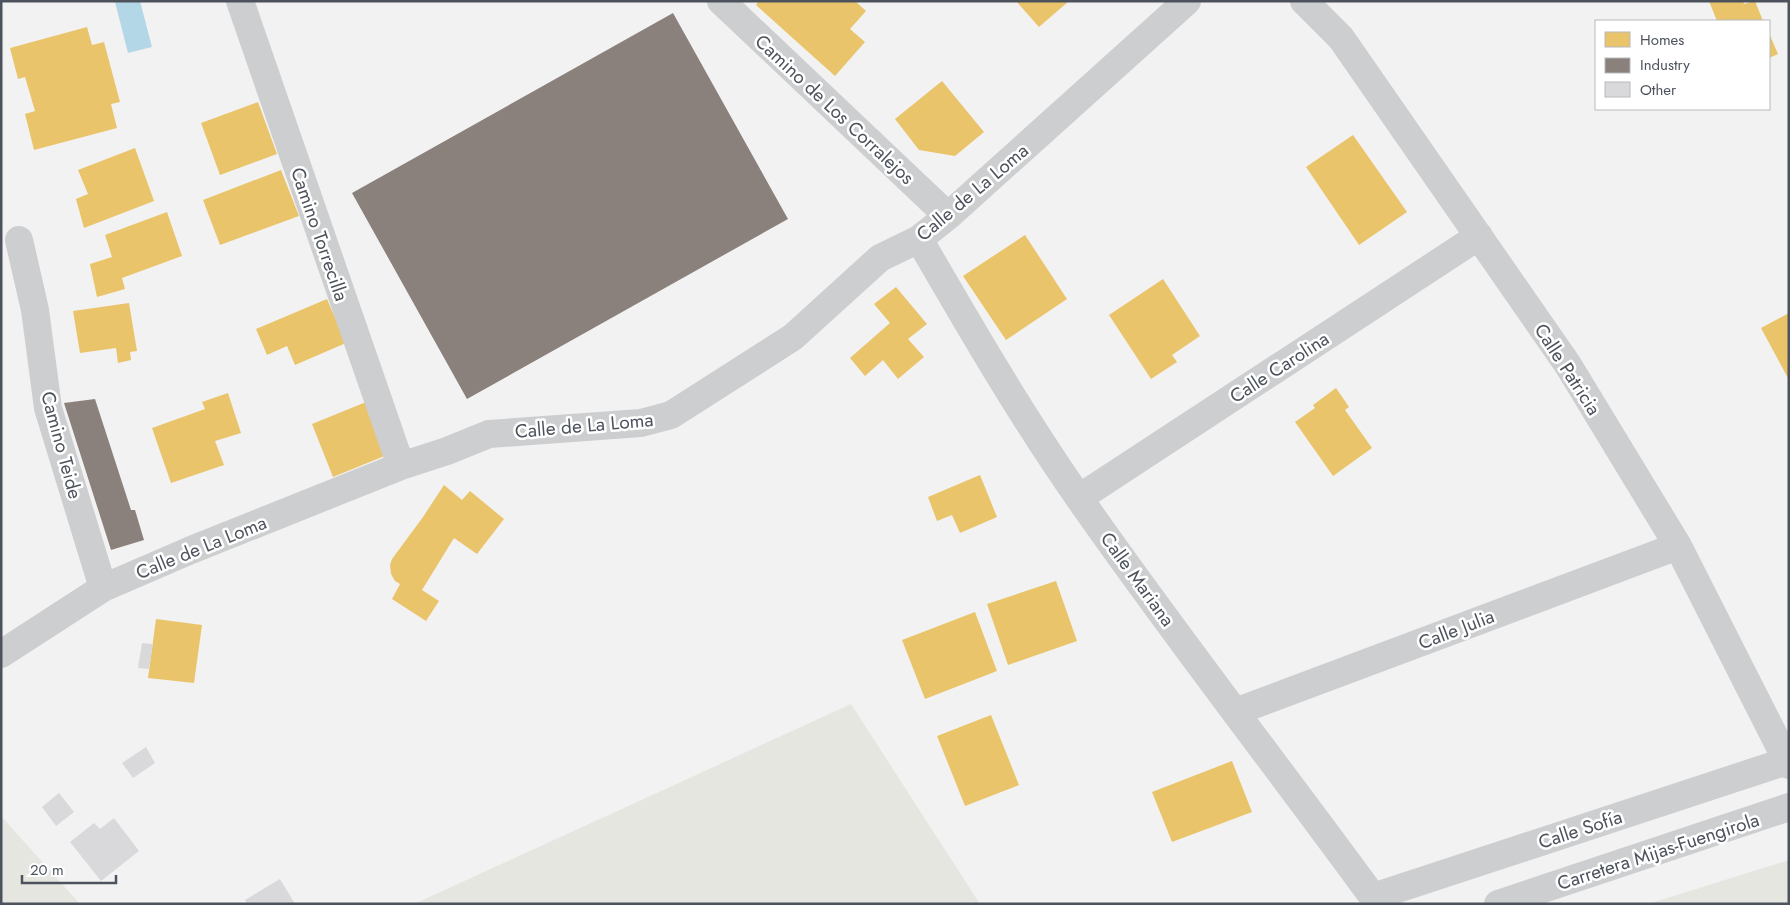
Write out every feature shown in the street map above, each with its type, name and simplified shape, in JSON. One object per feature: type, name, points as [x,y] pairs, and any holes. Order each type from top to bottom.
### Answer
[{"type":"street","name":"Camino Torrecilla","points":[[240,1],[402,466]]},
{"type":"street","name":"Camino de Los Corralejos","points":[[721,1],[948,216]]},
{"type":"street","name":"Calle de La Loma","points":[[1,654],[103,588],[191,550],[402,466],[489,434],[641,423],[671,415],[793,337],[880,258],[919,239],[948,216],[1187,1]]},
{"type":"street","name":"Calle Patricia","points":[[1304,1],[1342,38],[1568,364],[1678,546],[1788,763]]},
{"type":"street","name":"Calle Carolina","points":[[1079,498],[1479,236]]},
{"type":"street","name":"Calle Mariana","points":[[919,239],[1003,382],[1079,498],[1375,901]]},
{"type":"street","name":"Camino Teide","points":[[19,240],[35,310],[48,408],[103,588]]},
{"type":"street","name":"Calle Julia","points":[[1235,712],[1678,546]]},
{"type":"street","name":"Calle Sofía","points":[[1375,901],[1788,763]]},
{"type":"street","name":"Carretera Mijas-Fuengirola","points":[[1498,904],[1789,807]]},
{"type":"shaded area","points":[[851,704],[980,904],[414,904]]},
{"type":"shaded area","points":[[1,816],[80,904],[1,904]]},
{"type":"shaded area","points":[[1789,860],[1789,904],[1648,904]]},
{"type":"water","points":[[140,1],[152,47],[128,53],[115,2]]},
{"type":"building: Homes","points":[[759,1],[855,1],[866,11],[850,29],[865,42],[835,76],[756,5]]},
{"type":"building: Homes","points":[[1016,1],[1069,1],[1039,27]]},
{"type":"building: Homes","points":[[1709,1],[1743,1],[1744,4],[1755,1],[1763,20],[1717,20]]},
{"type":"building: Homes","points":[[87,27],[92,45],[104,42],[120,102],[111,104],[117,128],[34,150],[25,114],[35,111],[25,77],[18,79],[10,48]]},
{"type":"building: Homes","points":[[1770,35],[1778,54],[1770,58]]},
{"type":"building: Homes","points":[[942,81],[984,132],[955,156],[919,150],[895,119]]},
{"type":"building: Homes","points":[[258,102],[277,154],[220,175],[201,123]]},
{"type":"building: Homes","points":[[1353,135],[1407,212],[1359,245],[1306,167]]},
{"type":"building: Homes","points":[[135,148],[154,201],[84,228],[76,199],[88,194],[78,170]]},
{"type":"building: Homes","points":[[281,170],[299,216],[220,245],[203,200]]},
{"type":"building: Homes","points":[[167,212],[182,256],[122,278],[125,289],[97,297],[90,264],[112,257],[105,235]]},
{"type":"building: Homes","points":[[1025,235],[1067,299],[1006,340],[963,276]]},
{"type":"building: Homes","points":[[1163,279],[1200,336],[1172,355],[1177,362],[1151,379],[1109,315]]},
{"type":"building: Homes","points":[[896,287],[927,324],[908,339],[924,357],[898,379],[883,360],[865,376],[850,358],[890,323],[874,304]]},
{"type":"building: Homes","points":[[327,299],[346,343],[295,365],[287,346],[267,355],[256,329]]},
{"type":"building: Homes","points":[[129,303],[137,351],[130,352],[131,360],[118,363],[116,348],[80,353],[73,311]]},
{"type":"building: Homes","points":[[1789,313],[1789,380],[1761,328]]},
{"type":"building: Homes","points":[[1336,388],[1349,407],[1345,410],[1372,448],[1333,476],[1295,422],[1315,408],[1313,405]]},
{"type":"building: Homes","points":[[228,393],[241,433],[215,441],[224,465],[171,483],[152,428],[205,409],[202,402]]},
{"type":"building: Homes","points":[[366,402],[387,455],[333,477],[312,424]]},
{"type":"building: Homes","points":[[980,475],[997,517],[960,533],[952,515],[937,521],[928,497]]},
{"type":"building: Homes","points":[[444,485],[462,500],[470,491],[504,519],[477,554],[454,538],[422,590],[439,601],[426,621],[392,599],[400,584],[395,581],[391,574],[390,565],[392,559]]},
{"type":"building: Homes","points":[[1056,581],[1077,641],[1008,665],[987,604]]},
{"type":"building: Homes","points":[[975,612],[997,671],[925,699],[902,640]]},
{"type":"building: Homes","points":[[156,619],[202,625],[194,683],[148,678]]},
{"type":"building: Homes","points":[[991,715],[1019,785],[965,806],[937,736]]},
{"type":"building: Homes","points":[[1232,761],[1252,812],[1172,842],[1152,792]]},
{"type":"building: Industry","points":[[673,13],[788,219],[467,399],[352,193]]},
{"type":"building: Industry","points":[[95,399],[131,510],[135,510],[144,540],[111,550],[64,403]]},
{"type":"building: Other","points":[[142,643],[153,644],[149,669],[138,668]]},
{"type":"building: Other","points":[[146,747],[155,763],[133,778],[122,763]]},
{"type":"building: Other","points":[[59,793],[74,812],[56,826],[42,807]]},
{"type":"building: Other","points":[[114,818],[139,851],[101,881],[70,842],[94,823],[100,829]]},
{"type":"building: Other","points":[[280,879],[295,904],[247,904],[245,900]]}]
